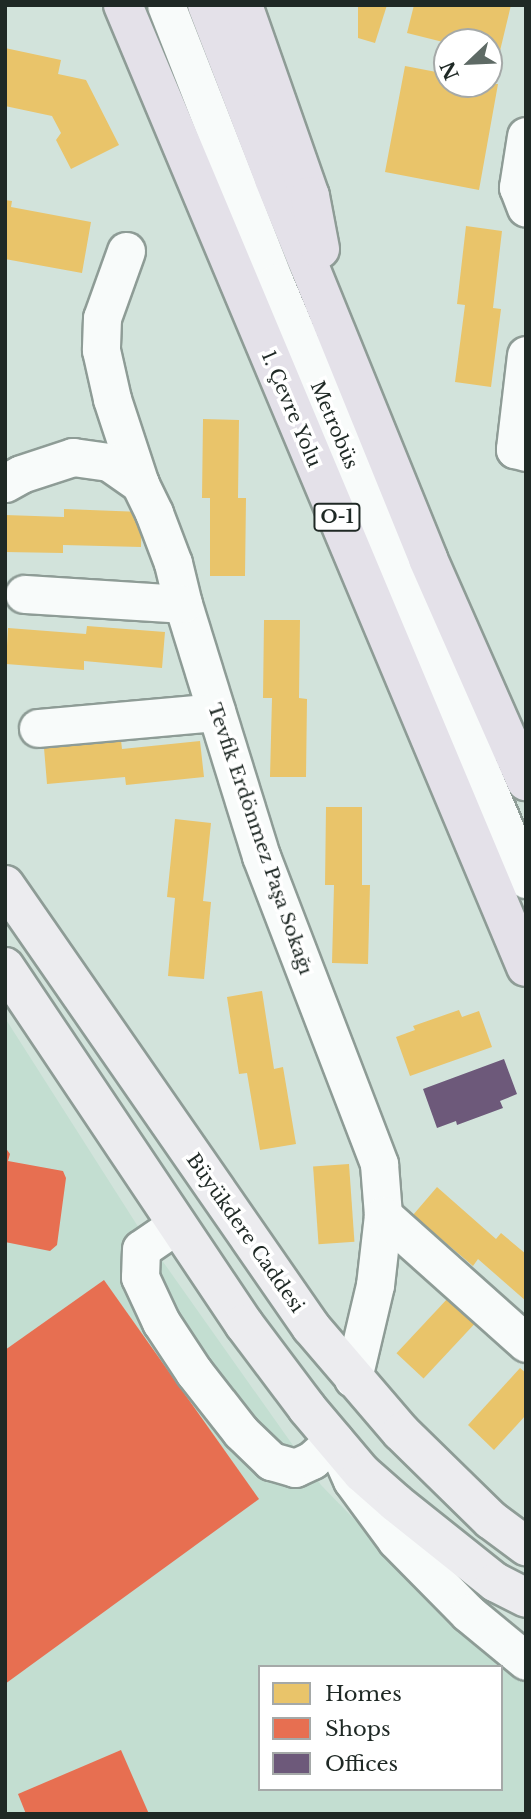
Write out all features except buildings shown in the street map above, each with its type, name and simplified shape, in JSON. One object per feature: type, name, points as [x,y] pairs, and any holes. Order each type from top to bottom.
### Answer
[{"type":"highway","points":[[104,5],[148,66]]},
{"type":"highway","name":"1. Çevre Yolu","points":[[123,5],[526,967]]},
{"type":"highway","points":[[207,5],[428,559],[526,781]]},
{"type":"highway","points":[[243,5],[310,196],[327,307]]},
{"type":"main road","name":"Büyükdere Caddesi","points":[[5,885],[311,1327],[353,1378],[444,1476],[491,1520],[526,1546]]},
{"type":"main road","points":[[5,967],[244,1324],[334,1440],[362,1473],[396,1503],[495,1582],[526,1598]]},
{"type":"main road","points":[[176,1225],[201,1222],[218,1234],[252,1279],[311,1327]]},
{"type":"street","name":"Metrobüs","points":[[166,5],[275,283],[526,879]]},
{"type":"street","points":[[526,136],[518,187],[526,208]]},
{"type":"street","name":"Tevfik Erdönmez Paşa Sokağı","points":[[126,251],[102,318],[101,350],[111,399],[140,484],[173,563],[216,712],[292,942],[379,1164],[383,1215],[375,1285],[353,1378]]},
{"type":"street","points":[[526,355],[515,449],[526,452]]},
{"type":"street","points":[[5,483],[40,466],[74,457],[109,462],[140,484]]},
{"type":"street","points":[[24,594],[183,604]]},
{"type":"street","points":[[38,728],[216,712]]},
{"type":"street","points":[[383,1215],[526,1343]]},
{"type":"street","points":[[176,1225],[141,1249],[140,1278],[161,1322],[194,1372],[241,1432],[271,1461],[295,1468],[312,1460],[334,1440],[352,1480],[396,1540],[468,1613],[526,1661]]},
{"type":"shaded area","points":[[5,1018],[137,1225],[321,1485],[422,1589],[526,1679],[526,1814],[5,1814]]}]
